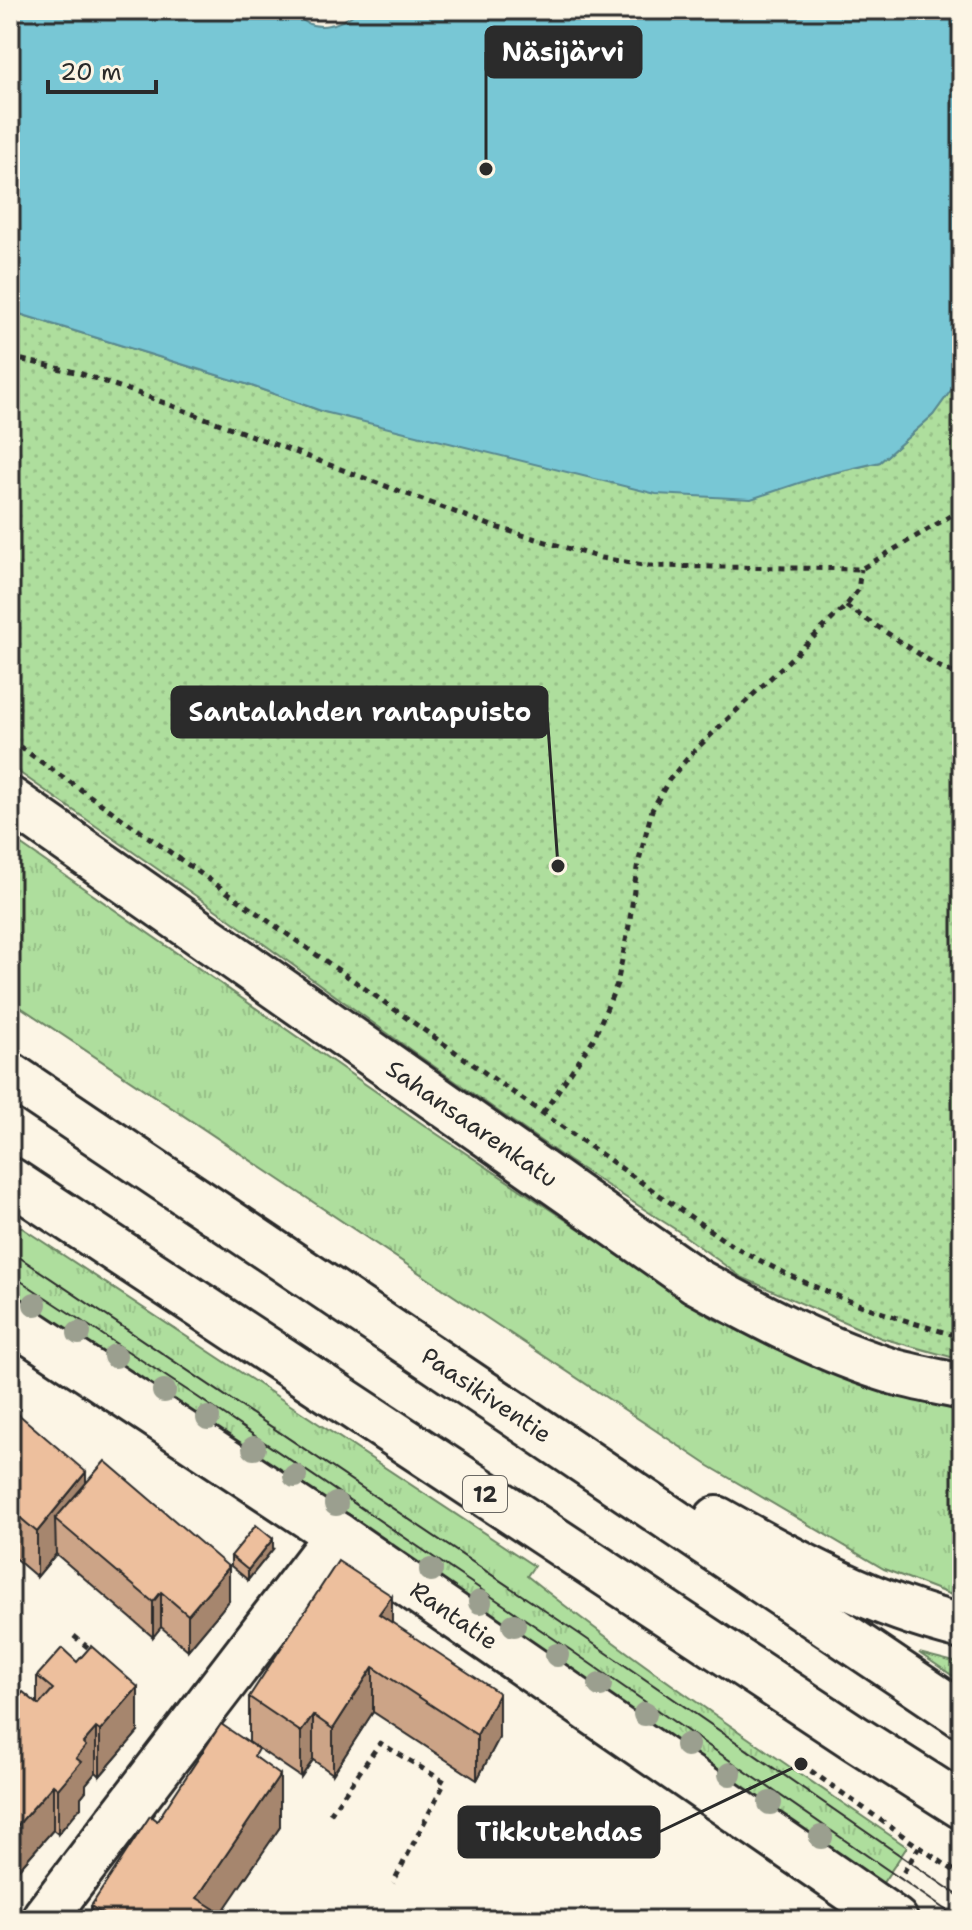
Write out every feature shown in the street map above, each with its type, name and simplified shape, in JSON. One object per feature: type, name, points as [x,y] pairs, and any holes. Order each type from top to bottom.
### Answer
[{"type":"main road","name":"Sahansaarenkatu","points":[[10,800],[696,1281],[768,1321],[843,1353],[895,1372],[962,1387]]},
{"type":"main road","name":"Paasikiventie","points":[[10,1075],[962,1715]]},
{"type":"main road","name":"12","points":[[10,1180],[842,1730],[962,1806]]},
{"type":"main road","name":"Rantatie","points":[[10,1319],[897,1899]]},
{"type":"main road","points":[[510,1410],[785,1558],[874,1598],[930,1619],[962,1627]]},
{"type":"main road","points":[[45,1917],[337,1535]]},
{"type":"path","points":[[10,357],[79,373],[492,526],[601,558],[649,566],[861,569],[962,509]]},
{"type":"path","points":[[543,1113],[594,1038],[617,984],[637,868],[652,810],[669,780],[692,753],[846,606],[858,590],[861,569]]},
{"type":"path","points":[[846,606],[936,665],[962,677]]},
{"type":"path","points":[[10,740],[728,1243],[773,1269],[891,1317],[962,1337]]},
{"type":"path","points":[[74,1636],[96,1655]]},
{"type":"path","points":[[330,1814],[380,1743],[445,1782],[393,1883]]},
{"type":"path","points":[[801,1764],[962,1876]]},
{"type":"path","points":[[897,1899],[919,1847]]},
{"type":"green space","points":[[10,311],[246,384],[324,412],[820,476],[880,462],[933,415],[962,375],[962,1360],[881,1338],[741,1277],[678,1231],[569,1161],[10,766]]},
{"type":"green space","points":[[10,837],[434,1132],[714,1319],[855,1382],[962,1406],[962,1599],[884,1569],[709,1466],[10,1000]]},
{"type":"green space","points":[[10,1220],[534,1566],[527,1576],[573,1612],[715,1715],[907,1847],[878,1890],[10,1300]]},
{"type":"green space","points":[[919,1653],[962,1664],[962,1682]]},
{"type":"water","points":[[10,10],[295,10],[308,23],[325,26],[343,21],[358,10],[962,10],[962,375],[933,415],[880,462],[820,476],[751,499],[656,494],[324,412],[246,384],[10,311]]},
{"type":"building","points":[[10,1407],[86,1472],[37,1532],[10,1509]]},
{"type":"building","points":[[105,1461],[229,1567],[188,1615],[161,1592],[153,1602],[55,1519]]},
{"type":"building","points":[[256,1525],[273,1539],[248,1570],[231,1556]]},
{"type":"building","points":[[338,1561],[392,1596],[379,1614],[499,1693],[477,1735],[373,1667],[333,1729],[313,1715],[301,1732],[249,1697]]},
{"type":"building","points":[[91,1646],[138,1687],[100,1731],[96,1728],[83,1743],[86,1746],[76,1758],[81,1762],[58,1789],[53,1785],[17,1826],[10,1820],[10,1707],[23,1692],[39,1705],[53,1689],[37,1676],[62,1648],[77,1662]]},
{"type":"building","points":[[221,1724],[258,1749],[254,1756],[280,1775],[197,1898],[224,1915],[227,1910],[242,1920],[112,1920],[91,1906],[150,1816],[157,1821]]},
{"type":"tram line","points":[[10,1251],[578,1633],[962,1898]]},
{"type":"tram line","points":[[10,1274],[569,1649],[960,1920]]},
{"type":"place","name":"Näsijärvi","points":[[486,169]]},
{"type":"place","name":"Santalahden rantapuisto","points":[[558,866]]},
{"type":"place","name":"Tikkutehdas","points":[[801,1764]]}]
